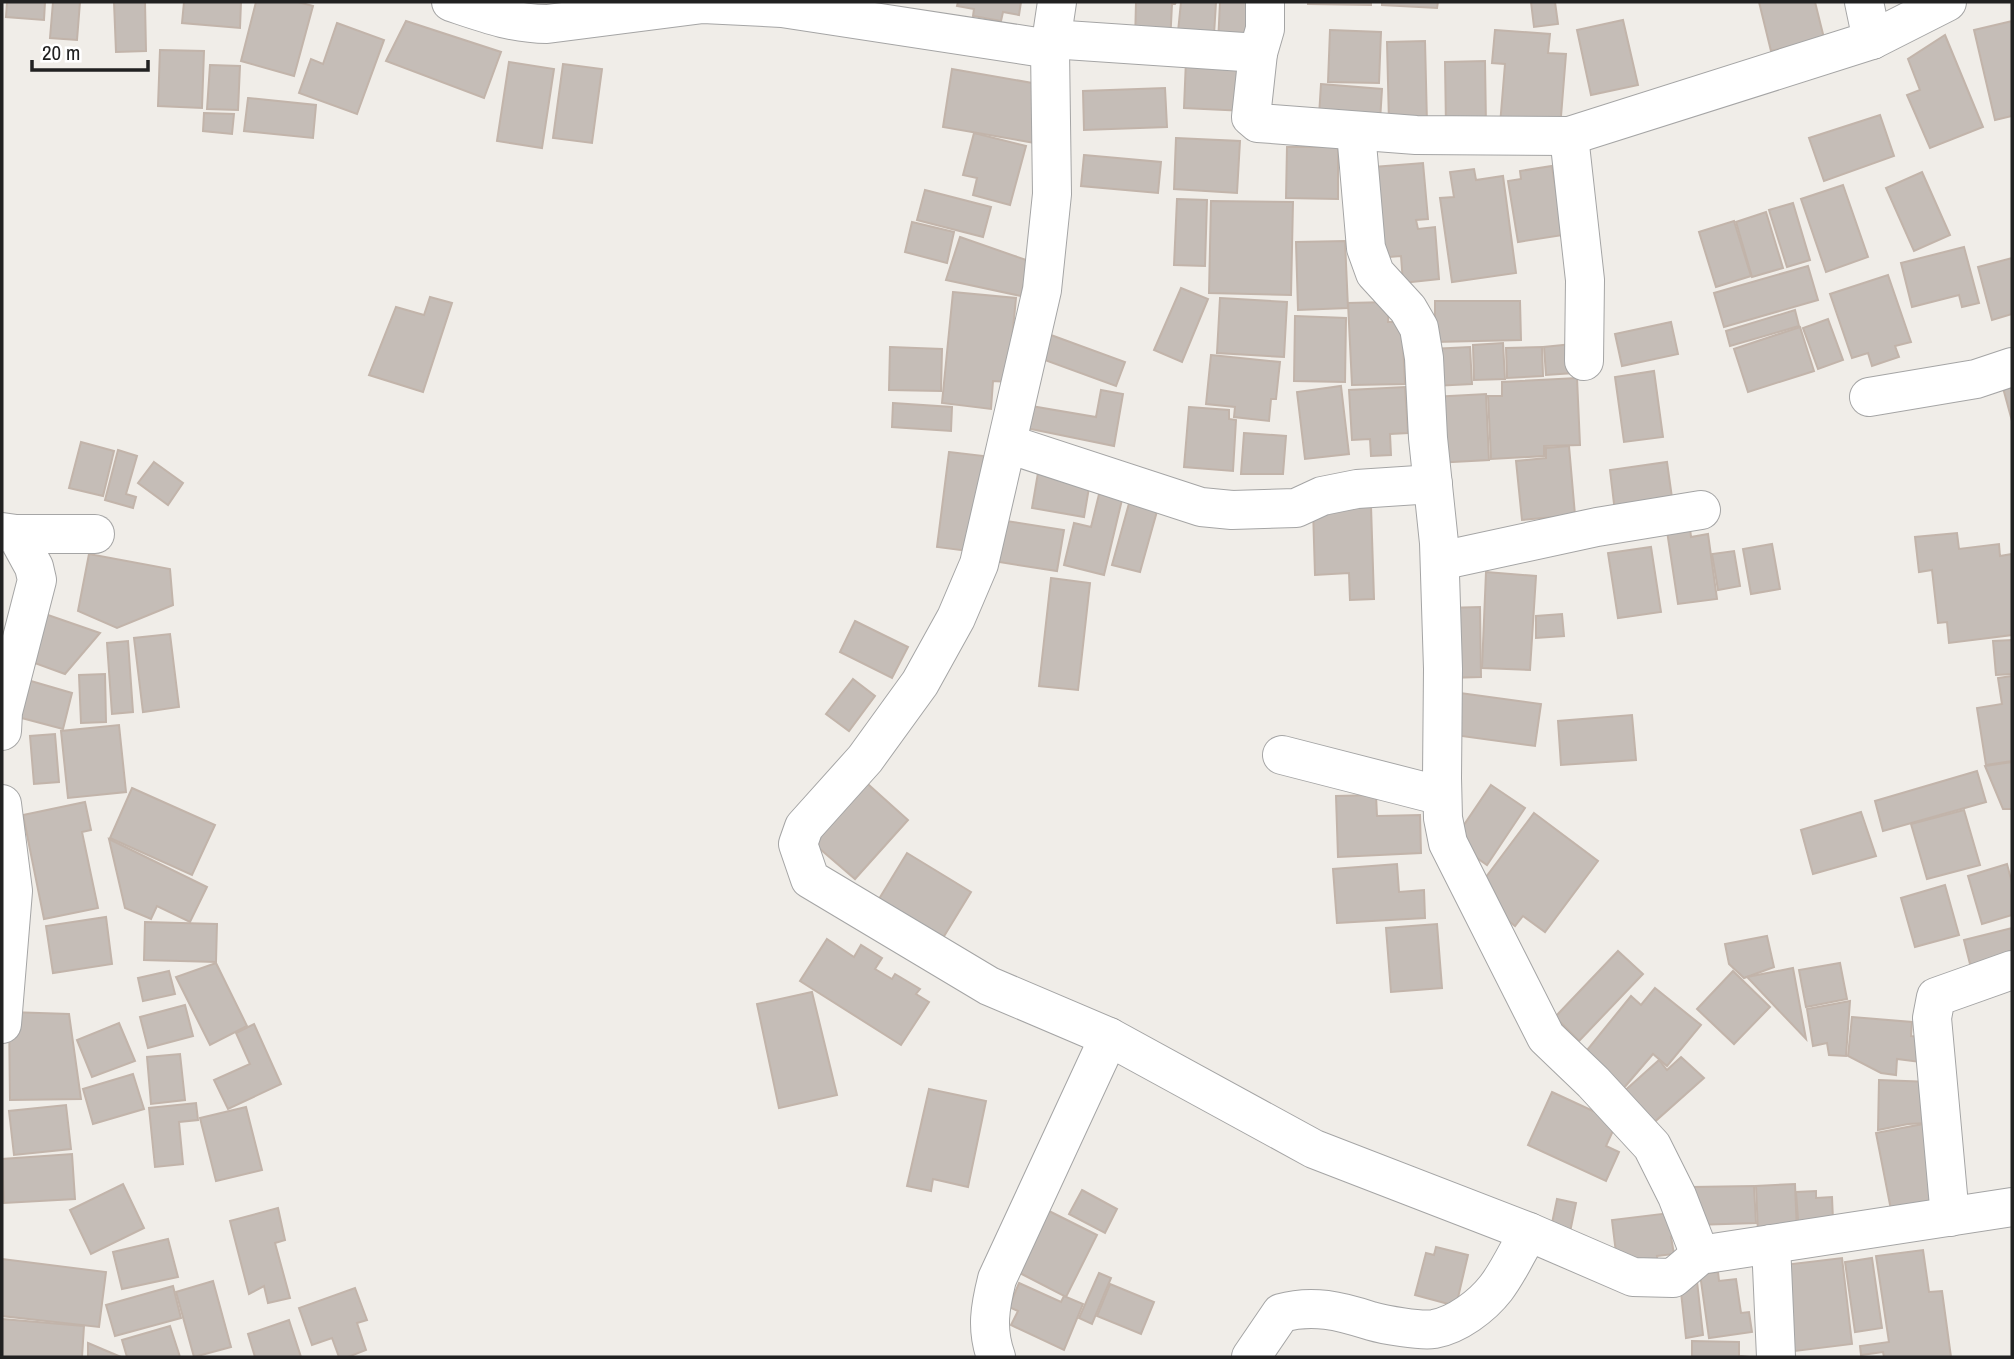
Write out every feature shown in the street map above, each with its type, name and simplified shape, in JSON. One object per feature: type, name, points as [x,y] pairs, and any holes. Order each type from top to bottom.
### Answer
[{"type":"street","points":[[452,2],[526,24],[547,24],[694,4],[782,8],[908,28],[1050,44],[1258,53]]},
{"type":"street","points":[[1057,2],[1050,44],[1052,194],[1042,290],[979,564],[956,618],[920,683],[865,759],[804,827],[798,844],[810,879],[989,986],[1109,1037],[1314,1149],[1529,1232],[1633,1277],[1673,1278],[1699,1255],[2012,1207]]},
{"type":"street","points":[[1265,2],[1265,29],[1258,53],[1251,117],[1258,124],[1416,135],[1569,136],[1872,40],[1947,2]]},
{"type":"street","points":[[1864,2],[1872,40]]},
{"type":"street","points":[[1356,132],[1366,248],[1375,273],[1408,309],[1419,328],[1423,358],[1440,561],[1443,818],[1448,843],[1546,1037],[1593,1082],[1652,1146],[1677,1196],[1699,1255]]},
{"type":"street","points":[[1569,136],[1584,281],[1584,361]]},
{"type":"street","points":[[1869,397],[1976,379],[2012,366]]},
{"type":"street","points":[[1008,444],[1201,507],[1232,510],[1296,508],[1322,496],[1357,489],[1433,484]]},
{"type":"street","points":[[1440,561],[1597,527],[1701,510]]},
{"type":"street","points":[[9,533],[94,534]]},
{"type":"street","points":[[2,731],[7,677],[37,580],[34,567],[9,533]]},
{"type":"street","points":[[1282,755],[1443,796]]},
{"type":"street","points":[[2,804],[13,891],[2,1024]]},
{"type":"street","points":[[1951,1217],[1932,1018],[1936,997],[2012,970]]},
{"type":"street","points":[[996,1357],[989,1311],[997,1279],[1109,1037]]},
{"type":"street","points":[[1251,1357],[1281,1313],[1296,1309],[1315,1307],[1377,1323],[1432,1329],[1449,1324],[1475,1309],[1496,1288],[1529,1232]]},
{"type":"street","points":[[1771,1244],[1776,1357]]},
{"type":"building","points":[[7,2],[45,2],[44,20],[6,17]]},
{"type":"building","points":[[53,2],[80,2],[77,40],[50,38]]},
{"type":"building","points":[[114,2],[145,2],[146,51],[116,52]]},
{"type":"building","points":[[184,2],[241,2],[240,28],[182,23]]},
{"type":"building","points":[[256,2],[298,2],[313,6],[294,76],[241,61]]},
{"type":"building","points":[[958,2],[1021,2],[1019,15],[1003,12],[1001,21],[973,16],[974,9],[957,6]]},
{"type":"building","points":[[1136,2],[1176,2],[1172,4],[1170,44],[1135,43]]},
{"type":"building","points":[[1181,2],[1216,2],[1214,35],[1178,32]]},
{"type":"building","points":[[1220,2],[1256,2],[1253,46],[1218,44]]},
{"type":"building","points":[[1371,2],[1371,5],[1308,4]]},
{"type":"building","points":[[1382,2],[1438,2],[1437,8],[1382,5]]},
{"type":"building","points":[[1531,2],[1555,2],[1558,24],[1534,27]]},
{"type":"building","points":[[1759,2],[1815,2],[1824,38],[1771,51]]},
{"type":"building","points":[[1623,20],[1638,85],[1591,95],[1577,30]]},
{"type":"building","points":[[406,21],[501,52],[484,98],[386,61]]},
{"type":"building","points":[[2012,21],[2012,116],[1995,120],[1974,30]]},
{"type":"building","points":[[337,23],[384,40],[357,114],[299,93],[311,59],[323,64]]},
{"type":"building","points":[[1330,30],[1381,32],[1379,83],[1328,82]]},
{"type":"building","points":[[1495,30],[1550,34],[1548,53],[1566,54],[1560,129],[1500,125],[1505,64],[1492,63]]},
{"type":"building","points":[[1945,35],[1983,127],[1930,148],[1907,95],[1920,90],[1908,59]]},
{"type":"building","points":[[1425,41],[1427,123],[1389,123],[1387,42]]},
{"type":"building","points":[[160,50],[204,51],[202,108],[158,106]]},
{"type":"building","points":[[1186,60],[1247,63],[1245,111],[1184,108]]},
{"type":"building","points":[[1485,61],[1486,126],[1446,127],[1445,62]]},
{"type":"building","points":[[509,62],[554,69],[542,148],[497,141]]},
{"type":"building","points":[[563,64],[602,69],[592,143],[553,138]]},
{"type":"building","points":[[210,65],[240,66],[238,110],[207,109]]},
{"type":"building","points":[[952,69],[1044,85],[1035,143],[943,127]]},
{"type":"building","points":[[1321,84],[1382,89],[1380,121],[1319,116]]},
{"type":"building","points":[[1165,88],[1167,127],[1084,130],[1083,91]]},
{"type":"building","points":[[248,98],[316,105],[313,138],[244,131]]},
{"type":"building","points":[[204,113],[234,114],[232,134],[203,131]]},
{"type":"building","points":[[1880,115],[1894,156],[1824,181],[1809,138]]},
{"type":"building","points":[[974,133],[1026,146],[1010,205],[973,195],[977,178],[963,175]]},
{"type":"building","points":[[1176,138],[1240,141],[1237,193],[1174,189]]},
{"type":"building","points":[[1287,147],[1338,147],[1338,199],[1286,198]]},
{"type":"building","points":[[1084,155],[1161,162],[1158,193],[1081,186]]},
{"type":"building","points":[[1423,163],[1428,219],[1416,220],[1418,229],[1435,227],[1439,279],[1403,283],[1401,256],[1377,258],[1361,168]]},
{"type":"building","points":[[1552,166],[1563,235],[1518,242],[1508,181],[1521,179],[1520,171]]},
{"type":"building","points":[[1474,169],[1476,180],[1503,176],[1516,273],[1452,282],[1440,198],[1454,197],[1450,172]]},
{"type":"building","points":[[1922,172],[1950,235],[1914,251],[1886,188]]},
{"type":"building","points":[[1843,185],[1868,257],[1826,272],[1801,199]]},
{"type":"building","points":[[925,190],[991,207],[983,237],[917,220]]},
{"type":"building","points":[[1177,199],[1207,200],[1205,266],[1174,265]]},
{"type":"building","points":[[1211,201],[1293,202],[1291,295],[1209,293]]},
{"type":"building","points":[[1793,203],[1810,260],[1787,267],[1769,210]]},
{"type":"building","points":[[1766,212],[1783,268],[1752,277],[1736,222]]},
{"type":"building","points":[[1734,221],[1751,276],[1716,287],[1699,232]]},
{"type":"building","points":[[912,222],[954,232],[947,263],[905,252]]},
{"type":"building","points":[[960,237],[1029,261],[1021,296],[946,280]]},
{"type":"building","points":[[1345,241],[1348,308],[1298,310],[1296,242]]},
{"type":"building","points":[[1964,247],[1979,303],[1962,307],[1959,295],[1912,307],[1901,263]]},
{"type":"building","points":[[2012,258],[2012,314],[1992,320],[1978,267]]},
{"type":"building","points":[[1808,266],[1818,300],[1724,327],[1714,293]]},
{"type":"building","points":[[1888,275],[1911,342],[1895,346],[1899,357],[1872,366],[1868,353],[1852,358],[1830,294]]},
{"type":"building","points":[[1181,288],[1208,299],[1182,362],[1154,350]]},
{"type":"building","points":[[953,292],[1016,298],[1008,382],[993,381],[991,409],[942,403]]},
{"type":"building","points":[[430,297],[452,303],[423,392],[369,375],[396,307],[424,315]]},
{"type":"building","points":[[1220,298],[1287,302],[1284,357],[1217,353]]},
{"type":"building","points":[[1435,301],[1520,301],[1521,340],[1435,342]]},
{"type":"building","points":[[1389,302],[1388,322],[1402,322],[1405,384],[1352,385],[1348,303]]},
{"type":"building","points":[[1795,310],[1799,326],[1730,346],[1726,331]]},
{"type":"building","points":[[1295,316],[1346,318],[1345,382],[1294,381]]},
{"type":"building","points":[[1828,319],[1843,360],[1818,369],[1803,328]]},
{"type":"building","points":[[1671,322],[1678,354],[1622,366],[1615,334]]},
{"type":"building","points":[[1800,327],[1814,371],[1748,392],[1734,349]]},
{"type":"building","points":[[1040,331],[1125,362],[1116,386],[1031,355]]},
{"type":"building","points":[[1503,343],[1505,379],[1474,380],[1473,345]]},
{"type":"building","points":[[1572,344],[1574,373],[1546,375],[1544,347]]},
{"type":"building","points":[[890,347],[942,349],[941,391],[889,390]]},
{"type":"building","points":[[1470,347],[1472,384],[1433,386],[1431,349]]},
{"type":"building","points":[[1542,347],[1543,376],[1507,378],[1506,348]]},
{"type":"building","points":[[1211,355],[1280,362],[1276,399],[1271,399],[1269,421],[1234,417],[1235,407],[1206,404]]},
{"type":"building","points":[[1654,371],[1663,437],[1624,442],[1615,377]]},
{"type":"building","points":[[2012,373],[2012,421],[2000,377]]},
{"type":"building","points":[[1577,378],[1580,445],[1544,446],[1544,456],[1491,459],[1488,396],[1502,396],[1502,382]]},
{"type":"building","points":[[1341,386],[1349,454],[1305,459],[1297,392]]},
{"type":"building","points":[[1405,387],[1408,433],[1390,434],[1391,455],[1371,456],[1370,439],[1352,440],[1349,390]]},
{"type":"building","points":[[1101,390],[1123,394],[1114,446],[1021,427],[1025,405],[1096,417]]},
{"type":"building","points":[[1486,394],[1489,460],[1435,463],[1432,397]]},
{"type":"building","points":[[893,403],[952,407],[951,431],[892,427]]},
{"type":"building","points":[[1189,407],[1229,410],[1229,419],[1236,420],[1233,471],[1184,467]]},
{"type":"building","points":[[1244,433],[1286,436],[1283,474],[1241,474]]},
{"type":"building","points":[[81,442],[114,451],[103,496],[69,488]]},
{"type":"building","points":[[1569,446],[1575,515],[1522,520],[1516,461],[1546,458],[1546,448]]},
{"type":"building","points":[[118,450],[137,456],[126,494],[136,497],[133,508],[105,500]]},
{"type":"building","points":[[949,452],[984,456],[968,551],[937,547]]},
{"type":"building","points":[[154,462],[183,483],[168,505],[138,483]]},
{"type":"building","points":[[1667,462],[1673,505],[1615,512],[1610,470]]},
{"type":"building","points":[[1039,467],[1091,476],[1084,517],[1032,508]]},
{"type":"building","points":[[1102,482],[1126,483],[1104,575],[1064,565],[1074,523],[1091,527]]},
{"type":"building","points":[[1133,489],[1161,497],[1140,572],[1112,565]]},
{"type":"building","points":[[1371,506],[1374,599],[1350,600],[1349,573],[1315,575],[1313,509]]},
{"type":"building","points":[[1006,521],[1064,530],[1057,571],[999,562]]},
{"type":"building","points":[[1690,528],[1691,537],[1708,534],[1717,599],[1678,604],[1667,531]]},
{"type":"building","points":[[1957,533],[1959,549],[1999,544],[2000,556],[2012,554],[2012,635],[1949,643],[1947,622],[1938,623],[1932,570],[1919,572],[1915,537]]},
{"type":"building","points":[[1772,544],[1780,589],[1751,594],[1743,549]]},
{"type":"building","points":[[1651,547],[1661,612],[1618,618],[1608,553]]},
{"type":"building","points":[[1734,551],[1740,586],[1718,590],[1712,554]]},
{"type":"building","points":[[89,554],[170,569],[173,605],[117,628],[78,611]]},
{"type":"building","points":[[1486,572],[1536,576],[1530,670],[1482,668]]},
{"type":"building","points":[[1051,578],[1090,583],[1078,690],[1039,686]]},
{"type":"building","points":[[1480,607],[1481,677],[1447,678],[1445,608]]},
{"type":"building","points":[[45,614],[100,633],[65,674],[29,661]]},
{"type":"building","points":[[1562,614],[1564,636],[1536,638],[1536,616]]},
{"type":"building","points":[[855,621],[908,647],[892,678],[840,652]]},
{"type":"building","points":[[170,634],[179,707],[143,712],[134,638]]},
{"type":"building","points":[[2012,640],[2012,674],[1996,675],[1993,641]]},
{"type":"building","points":[[128,641],[133,712],[112,714],[107,643]]},
{"type":"building","points":[[105,674],[106,722],[81,723],[79,675]]},
{"type":"building","points":[[2012,676],[2012,761],[1986,765],[1977,708],[2002,704],[1998,678]]},
{"type":"building","points":[[24,679],[72,693],[63,729],[14,716]]},
{"type":"building","points":[[853,679],[875,696],[849,731],[826,714]]},
{"type":"building","points":[[1460,693],[1541,704],[1535,746],[1454,735]]},
{"type":"building","points":[[1632,715],[1636,760],[1561,765],[1558,721]]},
{"type":"building","points":[[119,725],[126,792],[68,798],[61,731]]},
{"type":"building","points":[[55,734],[59,782],[34,784],[30,736]]},
{"type":"building","points":[[2012,762],[2012,809],[2003,809],[1985,766]]},
{"type":"building","points":[[1977,771],[1986,802],[1883,831],[1875,801]]},
{"type":"building","points":[[860,777],[908,820],[855,879],[806,837]]},
{"type":"building","points":[[1491,785],[1525,808],[1487,865],[1453,841]]},
{"type":"building","points":[[132,788],[215,825],[192,875],[110,838]]},
{"type":"building","points":[[1376,795],[1377,816],[1420,815],[1421,853],[1338,857],[1336,796]]},
{"type":"building","points":[[85,802],[91,830],[82,832],[98,908],[44,919],[23,815]]},
{"type":"building","points":[[1964,810],[1980,865],[1927,879],[1911,824]]},
{"type":"building","points":[[1861,812],[1876,856],[1813,874],[1801,830]]},
{"type":"building","points":[[1534,813],[1598,861],[1545,932],[1523,916],[1515,926],[1491,907],[1497,898],[1480,885]]},
{"type":"building","points":[[109,839],[207,887],[190,922],[157,906],[151,919],[125,908]]},
{"type":"building","points":[[907,853],[971,892],[943,938],[879,899]]},
{"type":"building","points":[[1397,864],[1399,892],[1424,890],[1425,918],[1337,923],[1333,869]]},
{"type":"building","points":[[2007,864],[2012,883],[2012,915],[1982,924],[1968,876]]},
{"type":"building","points":[[1945,885],[1959,935],[1915,947],[1901,898]]},
{"type":"building","points":[[106,917],[112,964],[53,973],[46,926]]},
{"type":"building","points":[[145,922],[217,924],[216,962],[144,960]]},
{"type":"building","points":[[1437,924],[1442,988],[1391,992],[1386,928]]},
{"type":"building","points":[[2012,928],[2012,966],[1973,976],[1964,940]]},
{"type":"building","points":[[1767,936],[1774,967],[1744,978],[1729,964],[1725,944]]},
{"type":"building","points":[[827,939],[854,957],[861,945],[882,958],[875,969],[892,979],[895,974],[920,989],[916,994],[929,1002],[901,1045],[800,981]]},
{"type":"building","points":[[1618,951],[1643,974],[1579,1041],[1555,1017]]},
{"type":"building","points":[[216,963],[247,1026],[210,1045],[176,977]]},
{"type":"building","points":[[1840,963],[1847,999],[1806,1007],[1799,970]]},
{"type":"building","points":[[1793,968],[1806,1039],[1747,977]]},
{"type":"building","points":[[169,971],[175,994],[143,1001],[138,978]]},
{"type":"building","points":[[1733,971],[1770,1007],[1734,1044],[1697,1009]]},
{"type":"building","points":[[1655,988],[1701,1025],[1667,1066],[1653,1054],[1623,1089],[1583,1055],[1631,996],[1641,1005]]},
{"type":"building","points":[[812,992],[837,1095],[779,1108],[757,1004]]},
{"type":"building","points":[[1850,1001],[1846,1056],[1829,1055],[1827,1043],[1813,1046],[1807,1009]]},
{"type":"building","points":[[185,1005],[193,1036],[148,1048],[140,1017]]},
{"type":"building","points":[[9,1012],[69,1014],[81,1099],[10,1100]]},
{"type":"building","points":[[1852,1017],[1912,1022],[1911,1036],[1923,1037],[1920,1062],[1897,1059],[1896,1075],[1881,1073],[1848,1056]]},
{"type":"building","points":[[119,1023],[135,1061],[92,1077],[77,1040]]},
{"type":"building","points":[[254,1024],[281,1084],[228,1109],[214,1080],[250,1064],[236,1033]]},
{"type":"building","points":[[180,1054],[185,1100],[151,1104],[147,1057]]},
{"type":"building","points":[[1681,1057],[1704,1078],[1650,1126],[1621,1094],[1659,1060],[1667,1070]]},
{"type":"building","points":[[133,1074],[144,1109],[93,1124],[83,1089]]},
{"type":"building","points":[[1879,1080],[1931,1082],[1928,1123],[1878,1130]]},
{"type":"building","points":[[929,1089],[986,1101],[968,1187],[933,1179],[931,1191],[907,1186]]},
{"type":"building","points":[[1552,1092],[1617,1122],[1606,1146],[1619,1152],[1606,1181],[1528,1145]]},
{"type":"building","points":[[196,1103],[198,1120],[179,1122],[183,1164],[155,1167],[149,1108]]},
{"type":"building","points":[[66,1105],[71,1149],[14,1155],[9,1111]]},
{"type":"building","points":[[246,1107],[262,1170],[216,1181],[200,1118]]},
{"type":"building","points":[[1923,1124],[1941,1210],[1893,1220],[1876,1133]]},
{"type":"building","points":[[72,1154],[75,1199],[4,1203],[2,1159]]},
{"type":"building","points":[[123,1184],[144,1228],[91,1254],[70,1210]]},
{"type":"building","points":[[1795,1184],[1797,1232],[1758,1233],[1756,1186]]},
{"type":"building","points":[[1754,1186],[1756,1223],[1695,1225],[1692,1187]]},
{"type":"building","points":[[1082,1190],[1117,1209],[1105,1233],[1069,1214]]},
{"type":"building","points":[[1816,1191],[1816,1198],[1832,1197],[1833,1220],[1799,1233],[1796,1192]]},
{"type":"building","points":[[1557,1199],[1576,1203],[1570,1232],[1551,1228]]},
{"type":"building","points":[[278,1208],[285,1240],[275,1243],[290,1298],[268,1303],[264,1286],[249,1294],[230,1221]]},
{"type":"building","points":[[1047,1210],[1097,1235],[1066,1297],[1016,1271]]},
{"type":"building","points":[[1678,1212],[1681,1236],[1671,1237],[1674,1254],[1657,1256],[1658,1268],[1617,1261],[1612,1220]]},
{"type":"building","points":[[168,1239],[178,1277],[122,1289],[113,1252]]},
{"type":"building","points":[[1436,1247],[1468,1255],[1456,1306],[1415,1295],[1426,1253],[1434,1255]]},
{"type":"building","points":[[1923,1250],[1929,1292],[1942,1291],[1951,1357],[1884,1357],[1883,1352],[1861,1355],[1860,1346],[1889,1342],[1876,1256]]},
{"type":"building","points":[[1842,1258],[1852,1344],[1787,1352],[1776,1266]]},
{"type":"building","points":[[1872,1258],[1882,1328],[1855,1332],[1845,1262]]},
{"type":"building","points":[[2,1259],[106,1272],[99,1327],[2,1316]]},
{"type":"building","points":[[1718,1272],[1719,1281],[1736,1279],[1741,1313],[1749,1312],[1752,1332],[1709,1338],[1700,1274]]},
{"type":"building","points":[[1099,1273],[1111,1278],[1092,1324],[1079,1318]]},
{"type":"building","points":[[213,1281],[231,1347],[194,1357],[176,1292]]},
{"type":"building","points":[[1697,1281],[1703,1335],[1686,1338],[1680,1283]]},
{"type":"building","points":[[1019,1283],[1061,1302],[1064,1296],[1083,1304],[1064,1350],[1011,1325],[1018,1311],[1009,1307]]},
{"type":"building","points":[[1110,1284],[1154,1302],[1141,1334],[1097,1316]]},
{"type":"building","points":[[173,1286],[181,1318],[115,1336],[106,1305]]},
{"type":"building","points":[[355,1288],[367,1320],[357,1323],[366,1350],[348,1357],[339,1357],[332,1338],[312,1345],[299,1308]]},
{"type":"building","points":[[2,1319],[84,1326],[82,1357],[2,1357]]},
{"type":"building","points":[[289,1320],[301,1357],[255,1357],[248,1334]]},
{"type":"building","points":[[170,1326],[180,1357],[127,1357],[122,1340]]},
{"type":"building","points":[[1692,1341],[1739,1342],[1739,1356],[1750,1357],[1692,1357]]},
{"type":"building","points":[[88,1343],[121,1357],[88,1357]]}]
